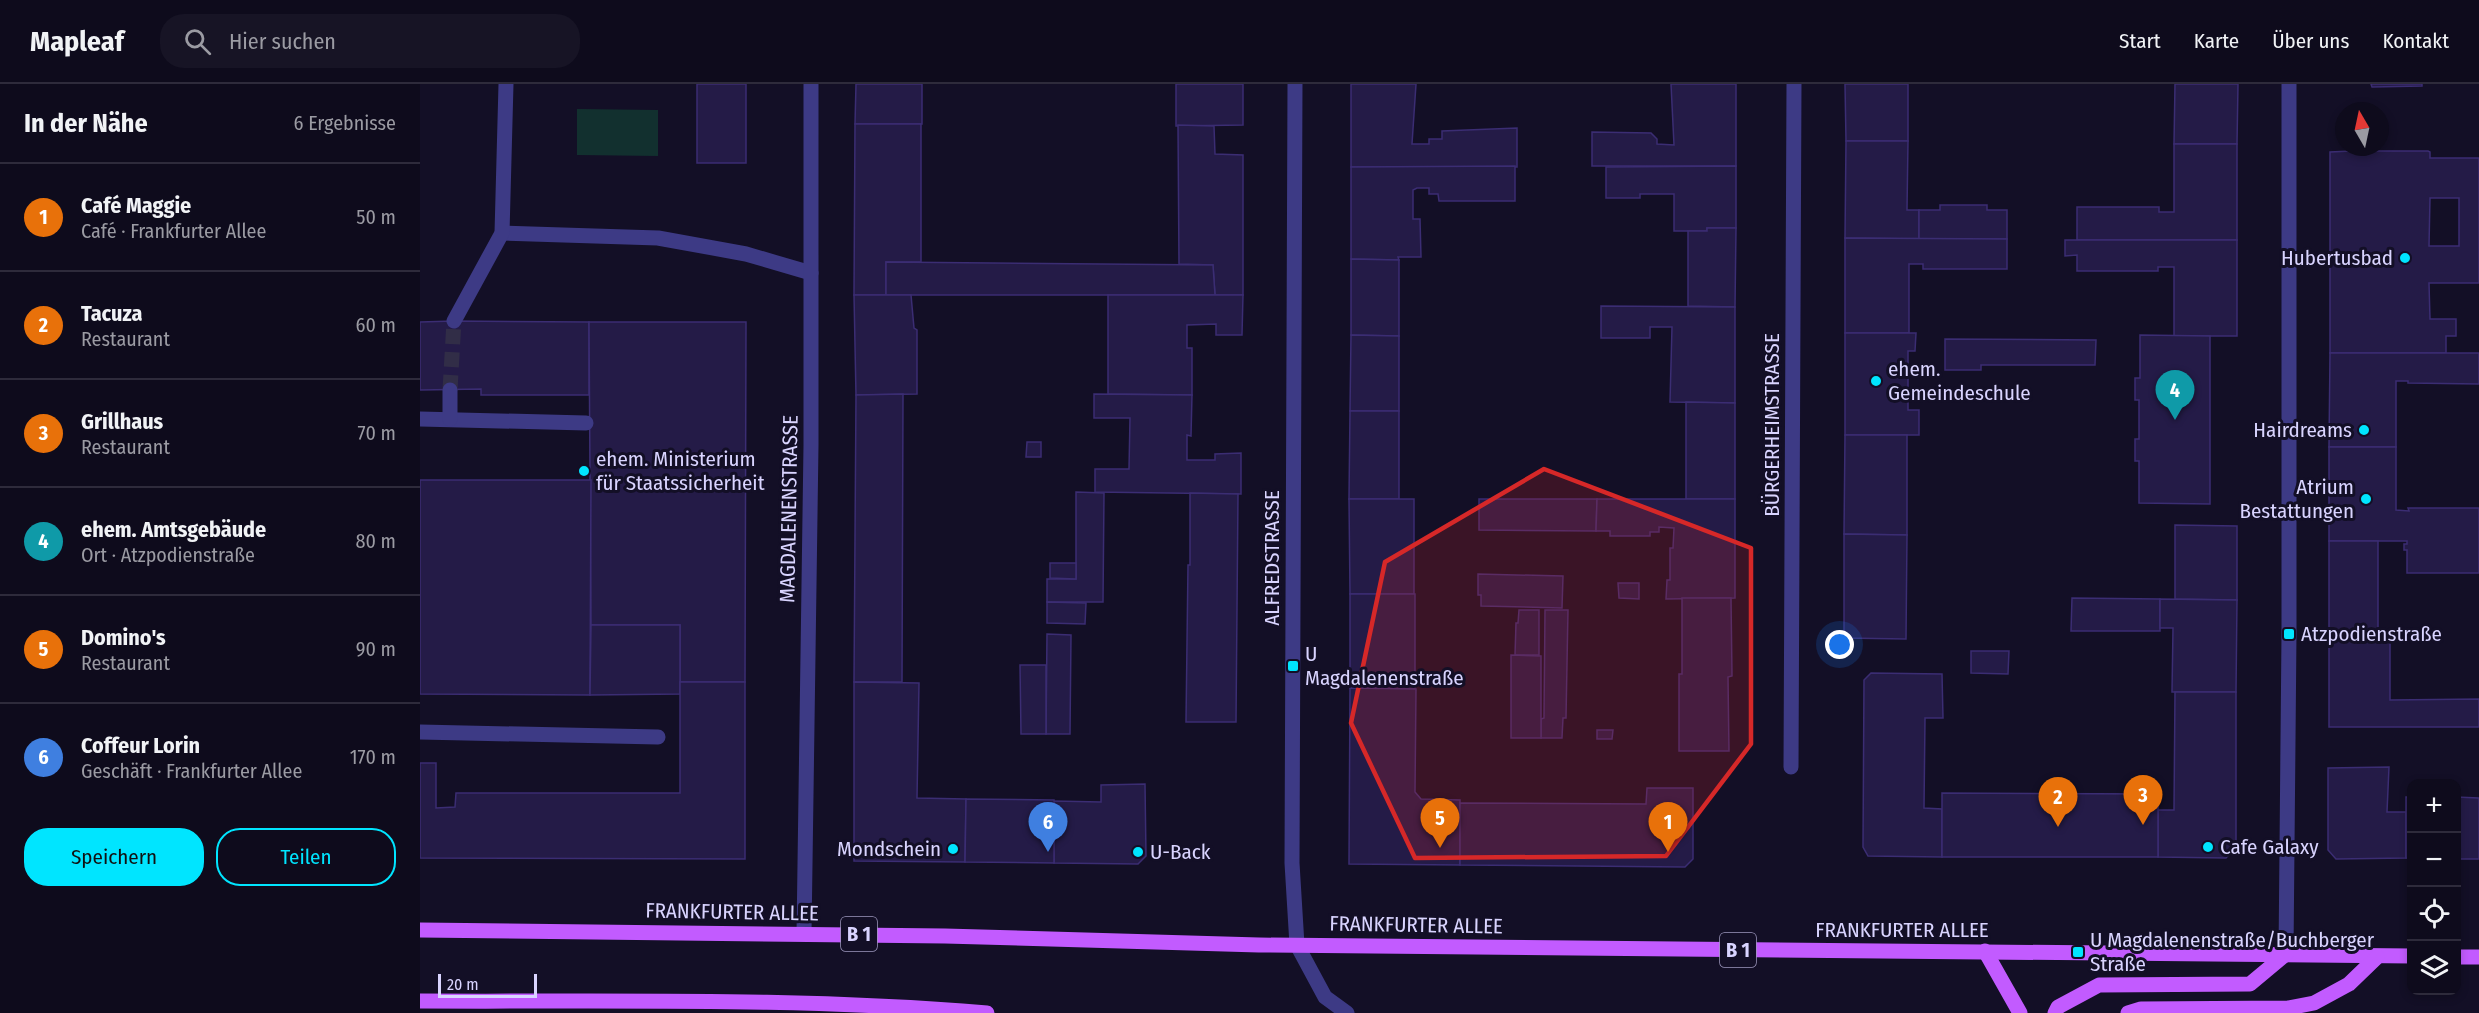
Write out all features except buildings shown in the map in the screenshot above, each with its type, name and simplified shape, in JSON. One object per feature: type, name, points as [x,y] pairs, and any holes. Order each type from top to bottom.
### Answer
[{"type":"main road","name":"FRANKFURTER ALLEE","points":[[420,930],[804,934],[1297,945],[2407,957]]},
{"type":"main road","points":[[1985,951],[2020,1013]]},
{"type":"main road","points":[[2055,1013],[2058,1007],[2099,985],[2250,984],[2286,954]]},
{"type":"main road","points":[[2128,1013],[2141,1009],[2288,1008],[2314,1003],[2349,984],[2377,957]]},
{"type":"main road","points":[[2461,957],[2479,957]]},
{"type":"main road","points":[[420,1001],[876,1006],[987,1013]]},
{"type":"street","points":[[454,321],[502,233],[506,84]]},
{"type":"street","name":"MAGDALENENSTRASSE","points":[[804,934],[811,273],[810,84]]},
{"type":"street","name":"ALFREDSTRASSE","points":[[1295,84],[1291,857],[1297,945],[1325,997],[1347,1013]]},
{"type":"street","name":"BÜRGERHEIMSTRASSE","points":[[1791,767],[1794,84]]},
{"type":"street","points":[[2286,954],[2289,634],[2289,84]]},
{"type":"street","points":[[502,233],[658,238],[746,254],[811,273]]},
{"type":"street","points":[[450,390],[450,418]]},
{"type":"street","points":[[420,419],[586,423]]},
{"type":"street","points":[[420,732],[658,737]]},
{"type":"highlighted area","points":[[1544,469],[1751,548],[1751,744],[1666,856],[1415,858],[1351,723],[1385,562]]},
{"type":"green space","points":[[577,109],[658,110],[658,156],[577,155]]},
{"type":"tunnel","points":[[450,390],[454,321]]},
{"type":"place","name":"Hubertusbad","points":[[2405,258]]},
{"type":"place","name":"ehem. Gemeindeschule","points":[[1876,381]]},
{"type":"place","name":"ehem. Amtsgebäude","points":[[2175,420]]},
{"type":"place","name":"Hairdreams","points":[[2364,430]]},
{"type":"place","name":"ehem. Ministerium für Staatssicherheit","points":[[584,471]]},
{"type":"place","name":"Atrium Bestattungen","points":[[2366,499]]},
{"type":"place","name":"Atzpodienstraße","points":[[2289,634]]},
{"type":"place","name":"U Magdalenenstraße","points":[[1293,666]]},
{"type":"place","name":"Grillhaus","points":[[2143,825]]},
{"type":"place","name":"Tacuza","points":[[2058,827]]},
{"type":"place","name":"Cafe Galaxy","points":[[2208,847]]},
{"type":"place","name":"Domino's","points":[[1440,848]]},
{"type":"place","name":"Mondschein","points":[[953,849]]},
{"type":"place","name":"Coffeur Lorin","points":[[1048,852]]},
{"type":"place","name":"U-Back","points":[[1138,852]]},
{"type":"place","name":"Café Maggie","points":[[1668,852]]},
{"type":"place","name":"U Magdalenenstraße/Buchberger Straße","points":[[2078,952]]}]
